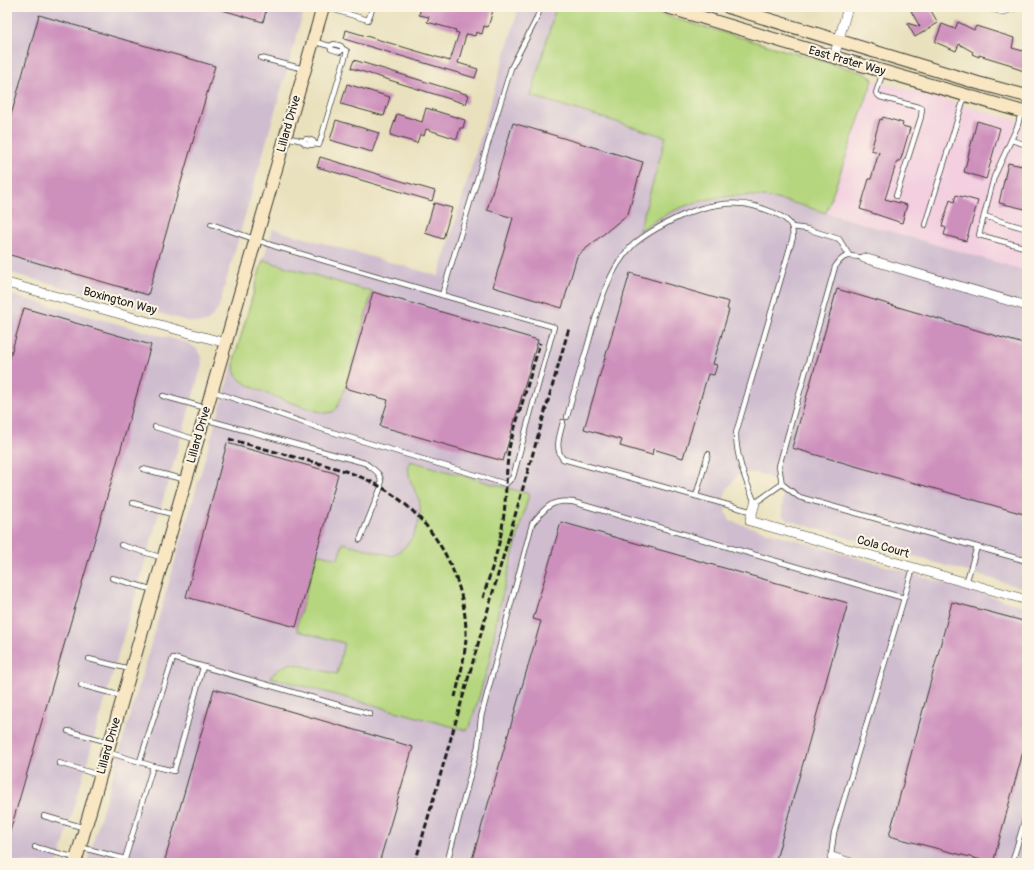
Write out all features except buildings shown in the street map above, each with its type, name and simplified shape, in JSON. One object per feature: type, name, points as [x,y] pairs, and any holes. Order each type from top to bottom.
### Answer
[{"type":"street","name":"Lillard Drive","points":[[77,856],[255,239],[324,7]]},
{"type":"street","name":"East Prater Way","points":[[667,7],[834,58],[1024,112]]},
{"type":"street","name":"East Prater Way","points":[[728,7],[1027,96]]},
{"type":"street","points":[[834,58],[848,7]]},
{"type":"street","points":[[990,7],[1003,10],[1013,7]]},
{"type":"street","points":[[864,258],[1027,306]]},
{"type":"street","name":"Boxington Way","points":[[7,283],[226,343]]},
{"type":"street","name":"Cola Court","points":[[754,508],[750,521],[1027,600]]},
{"type":"street","points":[[831,860],[850,863]]},
{"type":"lane","points":[[324,7],[368,20],[373,7]]},
{"type":"lane","points":[[442,295],[511,68],[535,22],[541,7]]},
{"type":"lane","points":[[285,136],[303,141],[304,144],[319,145],[345,58],[347,51],[343,49],[340,52],[331,49],[330,46],[313,41]]},
{"type":"lane","points":[[261,58],[305,70]]},
{"type":"lane","points":[[883,72],[876,93],[880,97],[922,108],[921,117],[896,196]]},
{"type":"lane","points":[[926,225],[965,95]]},
{"type":"lane","points":[[1024,112],[994,177],[979,235],[1027,248]]},
{"type":"lane","points":[[1011,140],[1027,145]]},
{"type":"lane","points":[[566,417],[604,291],[616,267],[634,245],[657,227],[689,212],[719,205],[746,204],[777,214],[786,219],[792,227],[793,237],[736,433],[736,446],[754,508]]},
{"type":"lane","points":[[984,216],[1027,229]]},
{"type":"lane","points":[[211,224],[274,246],[554,327],[513,477],[506,484],[325,430],[212,391]]},
{"type":"lane","points":[[792,227],[807,229],[839,239],[849,255]]},
{"type":"lane","points":[[864,258],[849,255],[841,258],[835,267],[779,466],[782,484],[799,497],[1027,561]]},
{"type":"lane","points":[[163,396],[205,414],[365,463],[377,471],[381,479],[381,487],[360,540]]},
{"type":"lane","points":[[563,422],[558,445],[559,453],[563,459],[696,496],[754,508]]},
{"type":"lane","points":[[155,427],[198,440]]},
{"type":"lane","points":[[696,496],[708,454]]},
{"type":"lane","points":[[143,469],[186,480]]},
{"type":"lane","points":[[754,508],[782,484]]},
{"type":"lane","points":[[447,863],[478,746],[481,717],[532,524],[546,507],[562,501],[573,502],[904,598]]},
{"type":"lane","points":[[133,504],[176,516]]},
{"type":"lane","points":[[121,545],[164,558]]},
{"type":"lane","points":[[966,583],[977,547]]},
{"type":"lane","points":[[831,860],[834,833],[913,568]]},
{"type":"lane","points":[[112,578],[154,590]]},
{"type":"lane","points":[[140,762],[173,658],[370,714]]},
{"type":"lane","points":[[89,659],[131,670]]},
{"type":"lane","points":[[68,731],[109,747],[140,762],[174,772],[203,667]]},
{"type":"lane","points":[[81,685],[124,696]]},
{"type":"lane","points":[[59,763],[100,776]]},
{"type":"lane","points":[[35,847],[77,856],[125,859],[154,766]]},
{"type":"lane","points":[[1012,863],[1027,812]]},
{"type":"lane","points":[[44,816],[86,828]]},
{"type":"shaded area","points":[[7,7],[305,7],[218,310],[208,321],[201,323],[192,322],[7,272]]},
{"type":"shaded area","points":[[519,7],[556,7],[531,96],[666,137],[639,231],[650,223],[678,208],[698,202],[736,195],[755,196],[795,204],[1027,271],[1027,589],[787,520],[782,515],[783,495],[780,488],[775,481],[767,476],[747,473],[737,476],[727,489],[724,498],[726,513],[730,520],[737,523],[1027,607],[1027,863],[87,863],[273,229],[439,276]]},
{"type":"shaded area","points":[[873,80],[1027,123],[1027,271],[826,213]]},
{"type":"shaded area","points":[[7,294],[188,343],[197,349],[201,357],[202,365],[58,863],[7,863]]},
{"type":"green space","points":[[556,7],[635,7],[867,74],[871,77],[873,80],[826,213],[795,203],[758,196],[722,197],[687,205],[670,212],[639,231],[666,137],[531,96]]},
{"type":"green space","points":[[263,260],[372,292],[345,389],[337,408],[333,412],[324,413],[263,392],[241,380],[236,375],[234,370],[234,360]]},
{"type":"green space","points":[[410,461],[529,494],[498,611],[490,659],[470,727],[465,730],[270,677],[279,669],[291,663],[337,674],[344,643],[298,631],[297,625],[317,553],[338,559],[343,543],[393,556],[404,548],[414,535],[420,517],[419,500],[409,476]]},
{"type":"railway","points":[[415,863],[569,328]]},
{"type":"railway","points":[[483,598],[502,531],[507,463],[510,444],[540,343]]},
{"type":"railway","points":[[229,439],[335,468],[363,478],[385,490],[405,504],[423,522],[438,542],[450,564],[459,588],[464,612],[466,637],[462,667],[455,697]]}]
